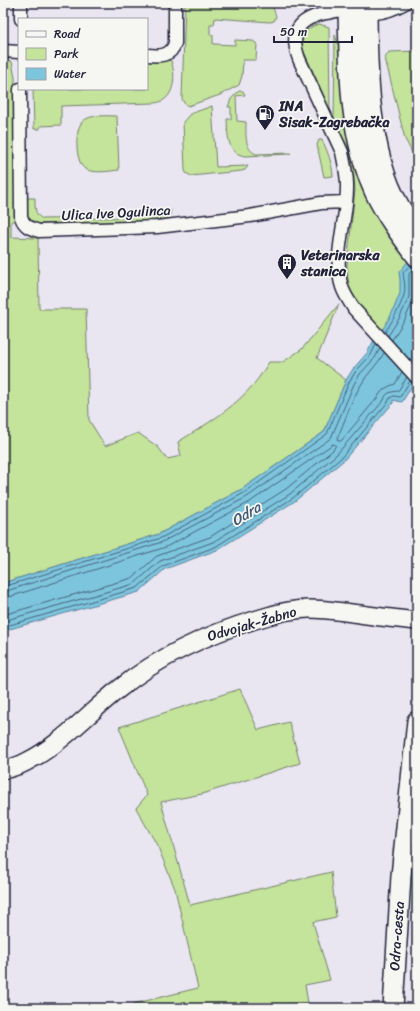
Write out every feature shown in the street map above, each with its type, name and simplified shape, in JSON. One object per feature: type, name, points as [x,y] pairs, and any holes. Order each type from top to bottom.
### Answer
[{"type":"main road","points":[[358,6],[352,94],[359,145],[365,168],[387,216],[408,227],[417,256]]},
{"type":"main road","name":"Odra-cesta","points":[[393,1008],[401,876],[417,721]]},
{"type":"street","points":[[20,3],[20,18]]},
{"type":"street","points":[[148,55],[162,56],[171,51],[175,42],[175,3]]},
{"type":"street","points":[[405,3],[390,10],[358,6],[311,17],[303,22],[298,28],[295,34],[294,42],[299,59],[342,152],[347,178],[339,266],[340,278],[347,299],[354,309],[417,378]]},
{"type":"street","points":[[3,51],[18,52]]},
{"type":"street","name":"Ulica Ive Ogulinca","points":[[20,90],[21,217],[24,224],[30,228],[39,231],[157,227],[250,216],[321,203],[346,202]]},
{"type":"street","name":"Odvojak-Žabno","points":[[3,770],[25,763],[39,755],[68,734],[105,700],[138,674],[176,651],[202,638],[228,628],[293,610],[326,610],[417,621]]},
{"type":"green space","points":[[185,3],[273,3],[272,5],[276,16],[274,21],[270,22],[215,18],[214,25],[210,25],[210,35],[213,35],[213,44],[235,45],[235,40],[253,41],[257,44],[256,60],[243,60],[242,76],[239,85],[220,95],[188,106],[182,99]]},
{"type":"green space","points":[[319,24],[329,27],[330,111],[302,47],[304,35],[308,29]]},
{"type":"green space","points":[[335,35],[417,271],[389,338],[360,307],[350,289],[348,279],[347,265],[355,190],[354,176],[346,144],[334,120]]},
{"type":"green space","points":[[417,51],[417,162],[405,139],[385,58],[389,52]]},
{"type":"green space","points":[[3,57],[12,62],[15,78],[15,219],[11,222],[11,237],[38,238],[39,309],[86,309],[89,420],[105,446],[138,433],[158,447],[167,459],[181,456],[178,442],[237,402],[255,382],[269,362],[283,362],[302,349],[339,304],[317,358],[346,380],[324,432],[242,489],[159,534],[3,583]]},
{"type":"green space","points":[[148,59],[162,59],[171,61],[174,81],[170,93],[161,102],[61,106],[61,125],[40,126],[40,129],[34,129],[33,90],[148,90]]},
{"type":"green space","points":[[239,91],[243,91],[245,95],[236,96],[237,121],[246,122],[246,140],[252,152],[256,154],[291,154],[245,156],[234,151],[228,137],[227,119],[231,119],[231,107],[228,107],[231,99]]},
{"type":"green space","points":[[212,106],[216,167],[248,166],[245,170],[241,171],[191,176],[186,173],[185,170],[183,122],[190,114]]},
{"type":"green space","points":[[117,116],[119,170],[97,172],[85,169],[79,160],[77,145],[80,125],[83,121],[90,117]]},
{"type":"green space","points":[[319,140],[322,140],[328,153],[333,176],[324,177],[317,145]]},
{"type":"green space","points":[[26,198],[35,198],[37,213],[43,219],[130,217],[162,213],[171,210],[169,218],[150,221],[42,224],[36,223],[29,219],[26,208]]},
{"type":"green space","points":[[240,689],[258,730],[289,722],[300,763],[202,794],[161,802],[190,905],[331,872],[336,917],[313,922],[330,980],[305,985],[308,1003],[289,1004],[289,1008],[135,1008],[133,1004],[198,988],[175,889],[158,847],[136,808],[147,795],[119,727]]},
{"type":"water","name":"Odra","points":[[417,251],[417,378],[402,402],[393,400],[393,403],[344,460],[295,501],[217,550],[165,569],[139,592],[3,631],[3,583],[159,534],[242,489],[324,432],[346,380],[353,369],[367,353],[379,331],[383,329],[392,313],[400,293],[399,272]]},
{"type":"place","name":"INA Sisak-Zagrebačka","points":[[265,131]]},
{"type":"place","name":"Veterinarska stanica","points":[[287,280]]}]
